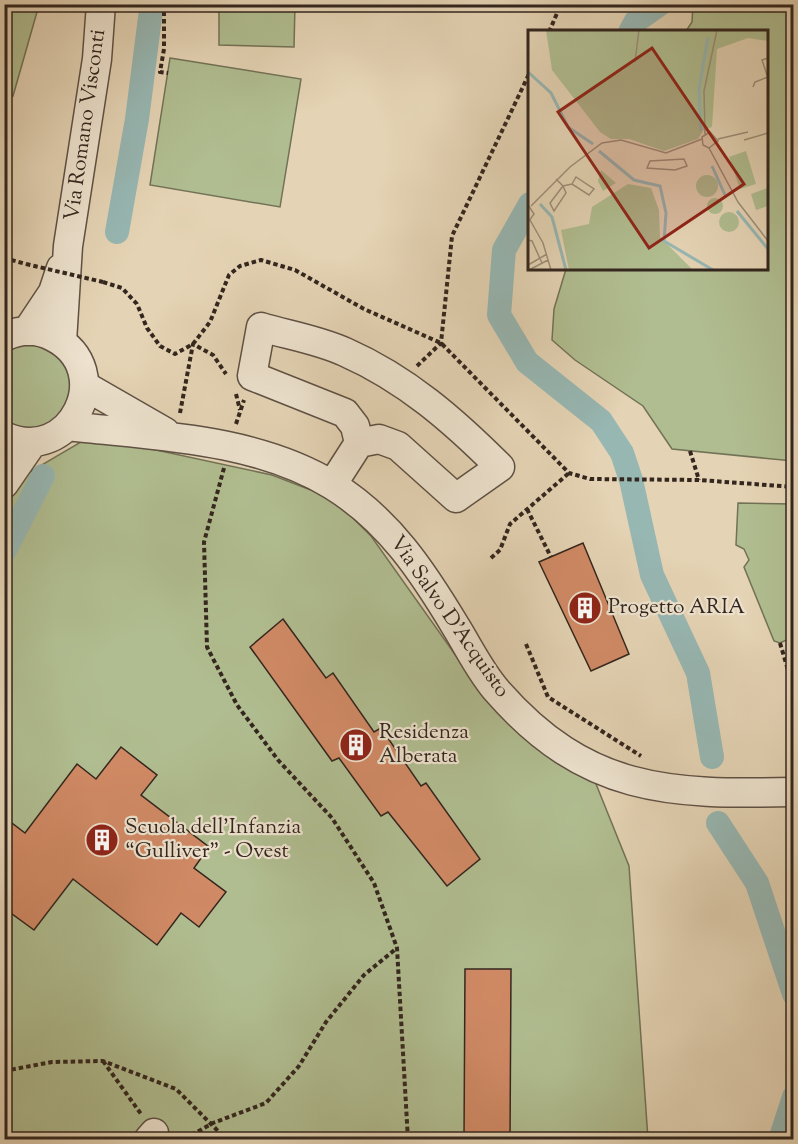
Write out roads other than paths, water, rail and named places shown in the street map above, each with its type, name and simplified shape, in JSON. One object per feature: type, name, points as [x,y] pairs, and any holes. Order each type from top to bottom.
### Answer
[{"type":"street","name":"Via Romano Visconti","points":[[62,342],[68,246],[97,59],[101,4]]},
{"type":"street","name":"Via Romano Visconti","points":[[16,334],[53,292],[68,246]]},
{"type":"street","points":[[332,485],[359,442],[355,426],[345,413],[240,384],[261,327],[344,351],[401,381],[455,421],[500,467],[456,498],[398,446],[379,439],[359,442]]},
{"type":"street","points":[[4,436],[14,440],[33,442],[52,437],[68,426],[77,414],[85,386],[82,369],[74,354],[62,342],[46,333],[16,334]]},
{"type":"street","name":"Via Salvo D'Acquisto","points":[[85,386],[175,438]]},
{"type":"street","name":"Via Salvo D'Acquisto","points":[[68,426],[175,438],[262,455],[332,485],[389,530],[422,570],[496,690],[541,736],[575,758],[611,775],[664,790],[726,794],[794,792]]},
{"type":"street","points":[[4,484],[33,442]]},
{"type":"waterway","points":[[631,30],[636,21],[660,4]]},
{"type":"waterway","points":[[117,232],[137,119],[151,10]]},
{"type":"waterway","points":[[528,208],[504,250],[499,315],[527,362],[601,421],[622,453],[631,480],[652,575],[698,673],[712,757]]},
{"type":"waterway","points":[[4,552],[43,476]]},
{"type":"waterway","points":[[718,823],[757,883],[794,994]]},
{"type":"waterway","points":[[780,1140],[794,1097]]},
{"type":"place","name":"Progetto ARIA","points":[[585,608]]},
{"type":"place","name":"Residenza Alberata","points":[[356,745]]},
{"type":"place","name":"Scuola dell’Infanzia “Gulliver” - Ovest","points":[[102,840]]}]
